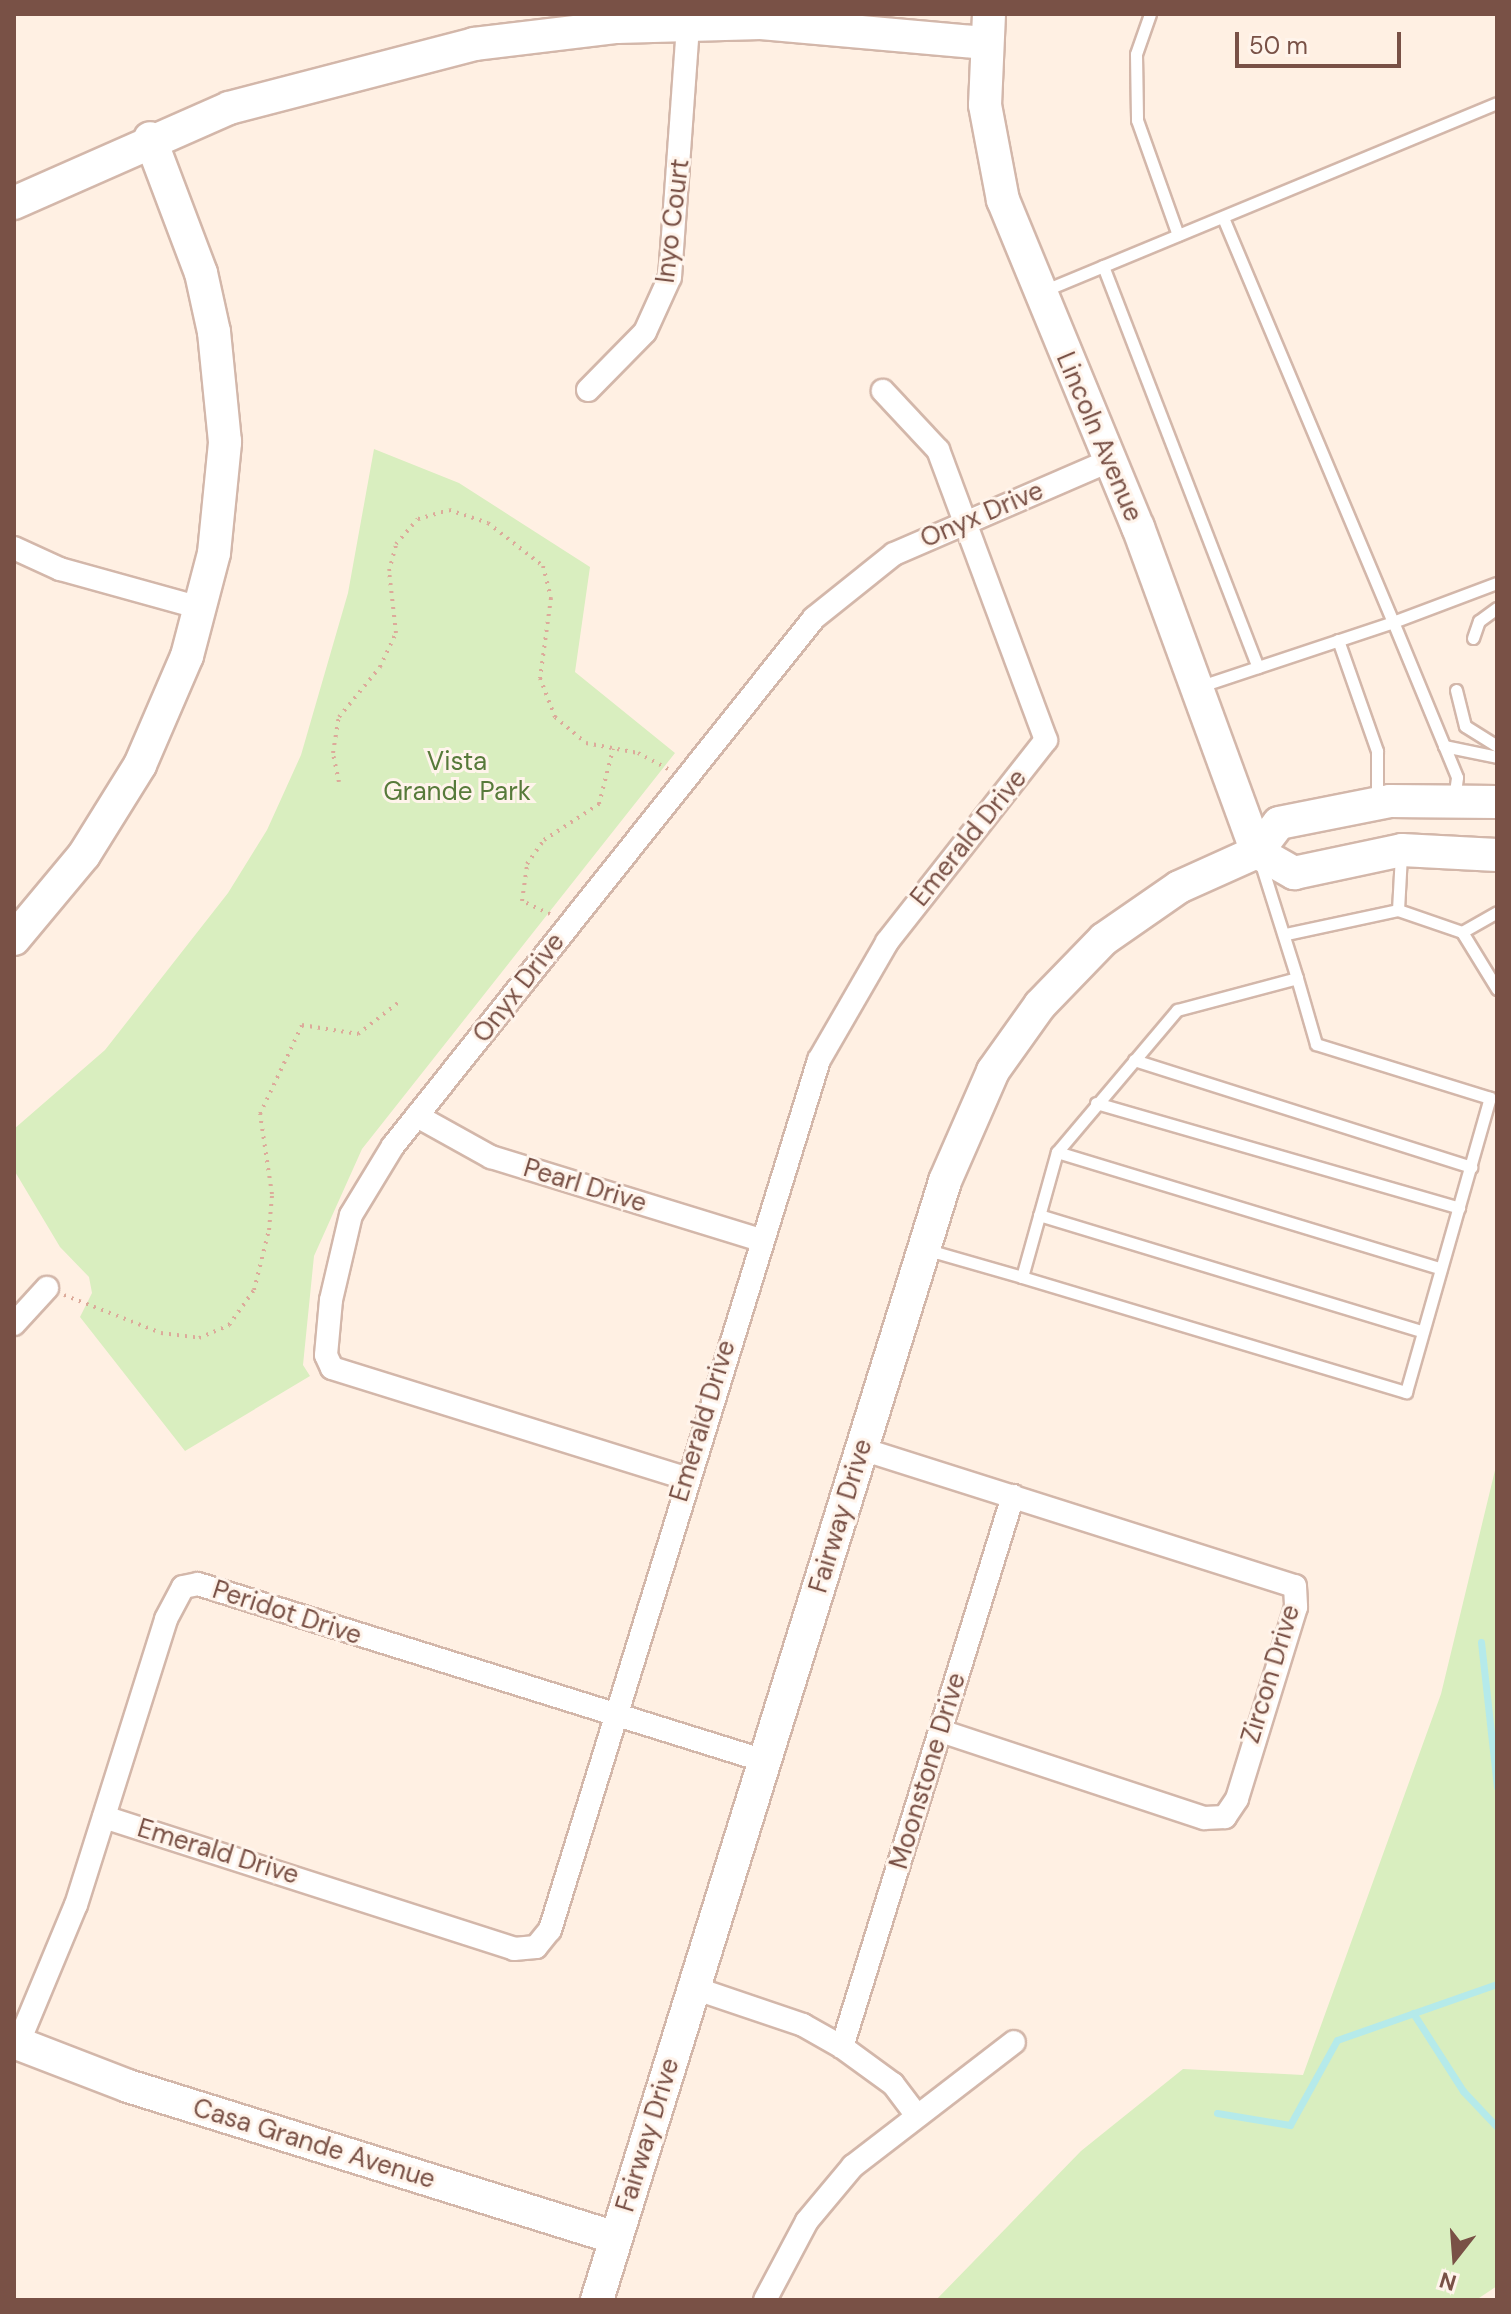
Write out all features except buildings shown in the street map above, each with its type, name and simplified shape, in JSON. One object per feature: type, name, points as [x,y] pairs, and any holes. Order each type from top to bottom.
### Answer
[{"type":"street","points":[[14,203],[150,138],[320,79],[431,53],[546,34],[688,24],[987,29]]},
{"type":"street","name":"Inyo Court","points":[[588,390],[645,332],[670,277],[688,24]]},
{"type":"street","name":"Lincoln Avenue","points":[[987,29],[991,153],[1039,293],[1109,461],[1257,852]]},
{"type":"street","points":[[14,939],[84,855],[140,765],[201,608],[223,490],[222,391],[201,273],[150,138]]},
{"type":"street","points":[[883,391],[938,450],[967,520]]},
{"type":"street","name":"Onyx Drive","points":[[685,1478],[332,1368],[326,1355],[331,1300],[351,1215],[417,1116],[814,618],[894,554],[1109,461]]},
{"type":"street","name":"Emerald Drive","points":[[104,1817],[514,1949],[536,1947],[550,1930],[612,1714],[760,1240],[839,1019],[911,910],[1046,740],[967,520]]},
{"type":"street","points":[[14,548],[60,569],[201,608]]},
{"type":"street","name":"Fairway Drive","points":[[597,2300],[924,1249],[974,1106],[1040,1005],[1144,910],[1257,852],[1279,823],[1377,803],[1497,802]]},
{"type":"street","points":[[1257,852],[1294,873],[1402,850],[1497,855]]},
{"type":"street","name":"Pearl Drive","points":[[417,1116],[491,1157],[760,1240]]},
{"type":"street","points":[[14,1324],[47,1288]]},
{"type":"street","name":"Zircon Drive","points":[[862,1449],[1295,1586],[1296,1607],[1237,1799],[1225,1817],[1204,1818],[941,1731]]},
{"type":"street","name":"Moonstone Drive","points":[[842,2047],[1013,1496]]},
{"type":"street","name":"Peridot Drive","points":[[16,2043],[104,1817],[183,1587],[198,1584],[765,1761]]},
{"type":"street","points":[[694,1988],[803,2025],[842,2047],[893,2084],[917,2116]]},
{"type":"street","points":[[765,2300],[827,2195],[917,2116],[1014,2042]]},
{"type":"street","name":"Casa Grande Avenue","points":[[16,2043],[128,2086],[616,2238]]},
{"type":"lane","points":[[1150,14],[1136,54],[1137,120],[1178,235]]},
{"type":"lane","points":[[1039,293],[1497,103]]},
{"type":"lane","points":[[1223,217],[1457,777],[1454,800]]},
{"type":"lane","points":[[1103,266],[1258,667]]},
{"type":"lane","points":[[1196,687],[1393,622],[1497,583]]},
{"type":"lane","points":[[1473,638],[1479,621],[1497,608]]},
{"type":"lane","points":[[1338,640],[1377,751],[1377,803]]},
{"type":"lane","points":[[1456,690],[1465,726],[1497,746]]},
{"type":"lane","points":[[1444,746],[1497,757]]},
{"type":"lane","points":[[1398,910],[1402,850]]},
{"type":"lane","points":[[924,1249],[1406,1392],[1490,1098],[1316,1044],[1286,934],[1257,852]]},
{"type":"lane","points":[[1286,934],[1398,910],[1462,932],[1497,989]]},
{"type":"lane","points":[[1462,932],[1497,913]]},
{"type":"lane","points":[[1022,1277],[1057,1152],[1177,1010],[1297,978]]},
{"type":"lane","points":[[1134,1060],[1471,1167]]},
{"type":"lane","points":[[1096,1103],[1459,1208]]},
{"type":"lane","points":[[1057,1152],[1441,1269]]},
{"type":"lane","points":[[1039,1215],[1423,1332]]},
{"type":"path","points":[[339,782],[333,753],[339,717],[380,667],[396,633],[389,571],[396,544],[432,511],[464,511],[535,555],[551,598],[543,692],[566,729],[668,769]]},
{"type":"path","points":[[550,914],[522,901],[527,864],[544,840],[599,804],[613,749]]},
{"type":"path","points":[[47,1288],[161,1333],[199,1338],[229,1325],[254,1290],[269,1230],[260,1114],[302,1025],[358,1034],[399,1002]]},
{"type":"green space","name":"Vista Grande Park","points":[[374,449],[459,483],[590,567],[575,672],[675,753],[362,1149],[314,1256],[303,1365],[310,1376],[185,1451],[80,1317],[92,1293],[89,1277],[60,1247],[14,1170],[14,1129],[105,1050],[228,893],[267,830],[301,755],[348,593]]},
{"type":"green space","points":[[1497,1462],[1497,2286],[1476,2300],[936,2300],[1081,2151],[1183,2069],[1303,2075],[1441,1694]]},
{"type":"waterway","points":[[1481,1642],[1497,1787]]},
{"type":"waterway","points":[[1217,2113],[1290,2125],[1337,2040],[1497,1984]]},
{"type":"waterway","points":[[1413,2013],[1463,2091],[1497,2127]]}]
